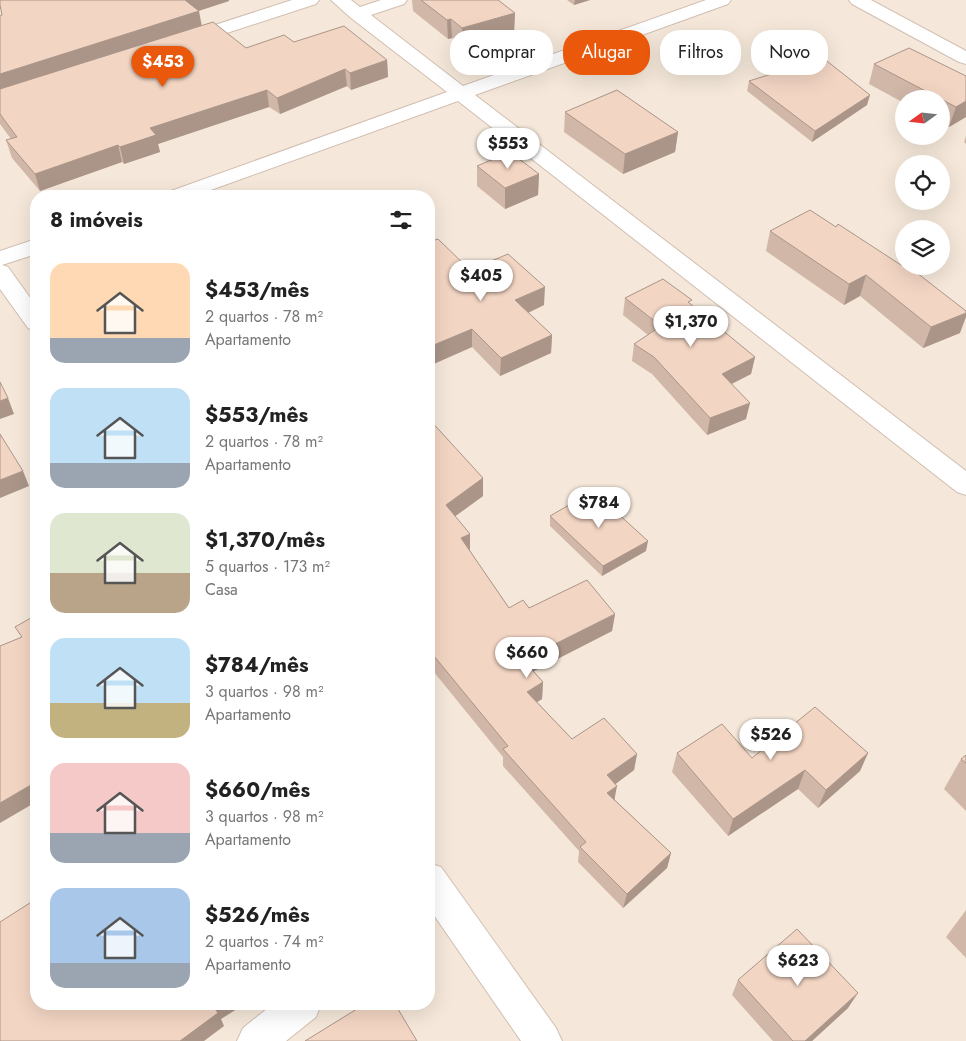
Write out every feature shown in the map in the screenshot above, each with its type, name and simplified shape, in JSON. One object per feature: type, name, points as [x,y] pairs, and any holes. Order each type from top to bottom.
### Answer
[{"type":"street","points":[[169,46],[310,0]]},
{"type":"street","points":[[340,0],[966,485]]},
{"type":"street","points":[[357,14],[398,0]]},
{"type":"street","points":[[192,190],[722,0]]},
{"type":"street","points":[[858,0],[966,58]]},
{"type":"street","points":[[0,259],[30,248]]},
{"type":"street","points":[[0,272],[30,314]]},
{"type":"street","points":[[435,897],[543,1041]]},
{"type":"street","points":[[256,1041],[295,1010]]},
{"type":"shaded area","points":[[0,0],[966,0],[966,1041],[0,1041]]},
{"type":"building","points":[[0,0],[185,0],[199,11],[0,74],[0,16],[2,15]]},
{"type":"building","points":[[421,0],[498,0],[515,13],[462,28],[451,19],[447,20]]},
{"type":"building","points":[[213,22],[246,48],[284,35],[294,42],[344,26],[387,60],[350,73],[345,69],[277,98],[267,90],[150,128],[156,135],[120,147],[118,145],[35,174],[6,140],[17,137],[0,114],[0,89]]},
{"type":"building","points":[[909,48],[966,76],[966,101],[956,107],[950,104],[950,90],[924,90],[874,64]]},
{"type":"building","points":[[828,62],[870,95],[815,131],[749,81],[768,75],[828,75]]},
{"type":"building","points":[[617,90],[678,132],[625,154],[565,112]]},
{"type":"building","points":[[510,152],[539,174],[505,188],[477,166]]},
{"type":"building","points":[[810,210],[836,227],[838,224],[895,261],[895,275],[920,275],[966,311],[966,313],[931,327],[866,275],[849,284],[770,231]]},
{"type":"building","points":[[438,239],[470,270],[508,254],[545,287],[515,300],[552,335],[501,358],[472,329],[435,344],[435,240]]},
{"type":"building","points":[[663,279],[692,300],[688,302],[755,357],[722,374],[750,403],[710,418],[654,357],[634,344],[661,326],[625,298]]},
{"type":"building","points":[[0,382],[8,398],[0,401]]},
{"type":"building","points":[[435,426],[483,478],[446,505],[470,534],[461,538],[509,608],[523,600],[529,608],[587,580],[615,614],[523,660],[543,682],[527,692],[572,739],[604,718],[637,754],[607,775],[617,786],[607,793],[671,853],[627,894],[580,847],[586,842],[503,749],[508,746],[435,657]]},
{"type":"building","points":[[0,434],[23,471],[0,480]]},
{"type":"building","points":[[593,491],[648,541],[603,566],[550,516]]},
{"type":"building","points":[[30,618],[30,786],[0,803],[0,646],[22,637],[15,627]]},
{"type":"building","points":[[815,707],[868,753],[826,790],[805,770],[733,819],[677,753],[722,724],[752,758]]},
{"type":"building","points":[[966,755],[966,763],[961,759]]},
{"type":"building","points":[[30,903],[30,1010],[216,1010],[218,1013],[180,1041],[0,1041],[0,922]]},
{"type":"building","points":[[797,929],[858,993],[805,1041],[793,1041],[738,980]]},
{"type":"building","points":[[355,1010],[399,1010],[417,1041],[305,1041]]}]
